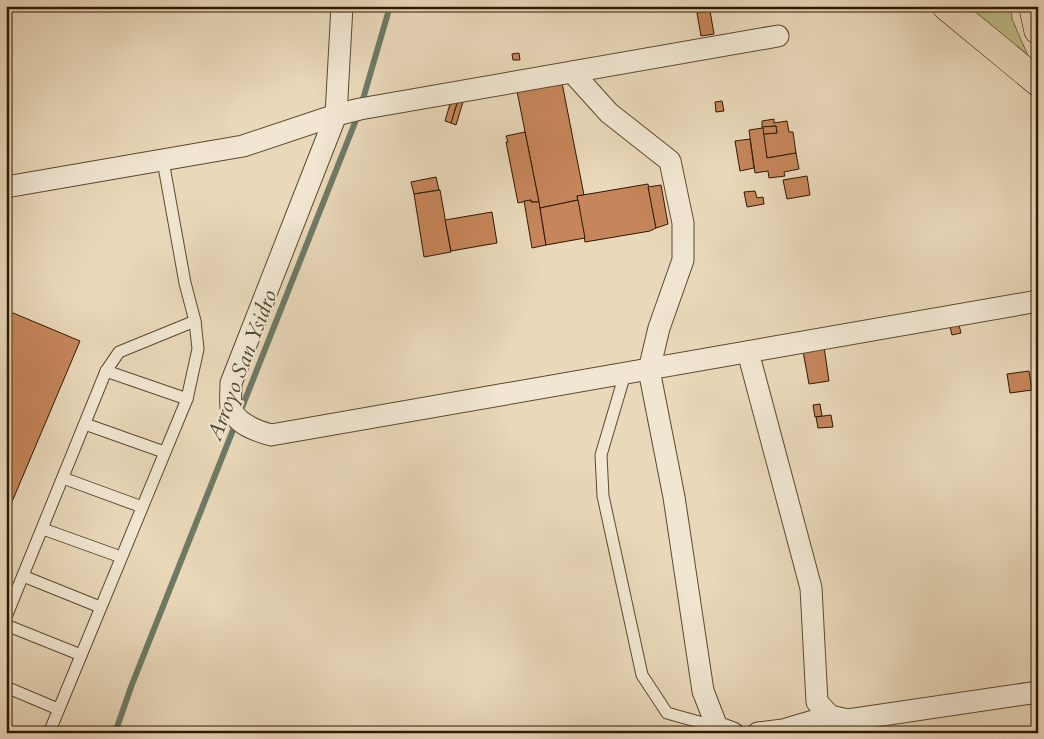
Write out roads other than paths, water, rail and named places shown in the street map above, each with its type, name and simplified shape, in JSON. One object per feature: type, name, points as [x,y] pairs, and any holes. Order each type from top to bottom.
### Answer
[{"type":"highway","points":[[946,6],[1038,82]]},
{"type":"highway","points":[[1033,6],[1038,30]]},
{"type":"street","points":[[342,6],[336,115],[231,383],[231,408],[238,418],[250,429],[272,435],[1038,301]]},
{"type":"street","points":[[6,187],[243,146],[336,115],[360,109],[778,36]]},
{"type":"street","points":[[572,72],[609,113],[670,161],[683,223],[684,260],[659,328],[649,370],[674,497],[702,691],[725,730]]},
{"type":"street","points":[[748,352],[812,588],[817,702],[830,716]]},
{"type":"street","points":[[758,733],[783,730],[830,716],[848,720],[1038,692]]},
{"type":"lane","points":[[48,733],[187,399],[198,349],[195,321],[185,282],[163,160]]},
{"type":"lane","points":[[6,617],[106,371],[119,352],[195,321]]},
{"type":"lane","points":[[106,371],[187,399]]},
{"type":"lane","points":[[624,374],[601,455],[603,488],[642,675],[667,713],[725,730]]},
{"type":"lane","points":[[85,424],[164,452]]},
{"type":"lane","points":[[63,478],[142,507]]},
{"type":"lane","points":[[42,529],[121,557]]},
{"type":"lane","points":[[23,576],[100,607]]},
{"type":"lane","points":[[6,625],[81,655]]},
{"type":"lane","points":[[6,687],[58,709]]},
{"type":"waterway","name":"Arroyo San Ysidro","points":[[361,106],[390,6]]},
{"type":"waterway","name":"Arroyo San Ysidro","points":[[115,733],[131,687],[358,115]]}]
